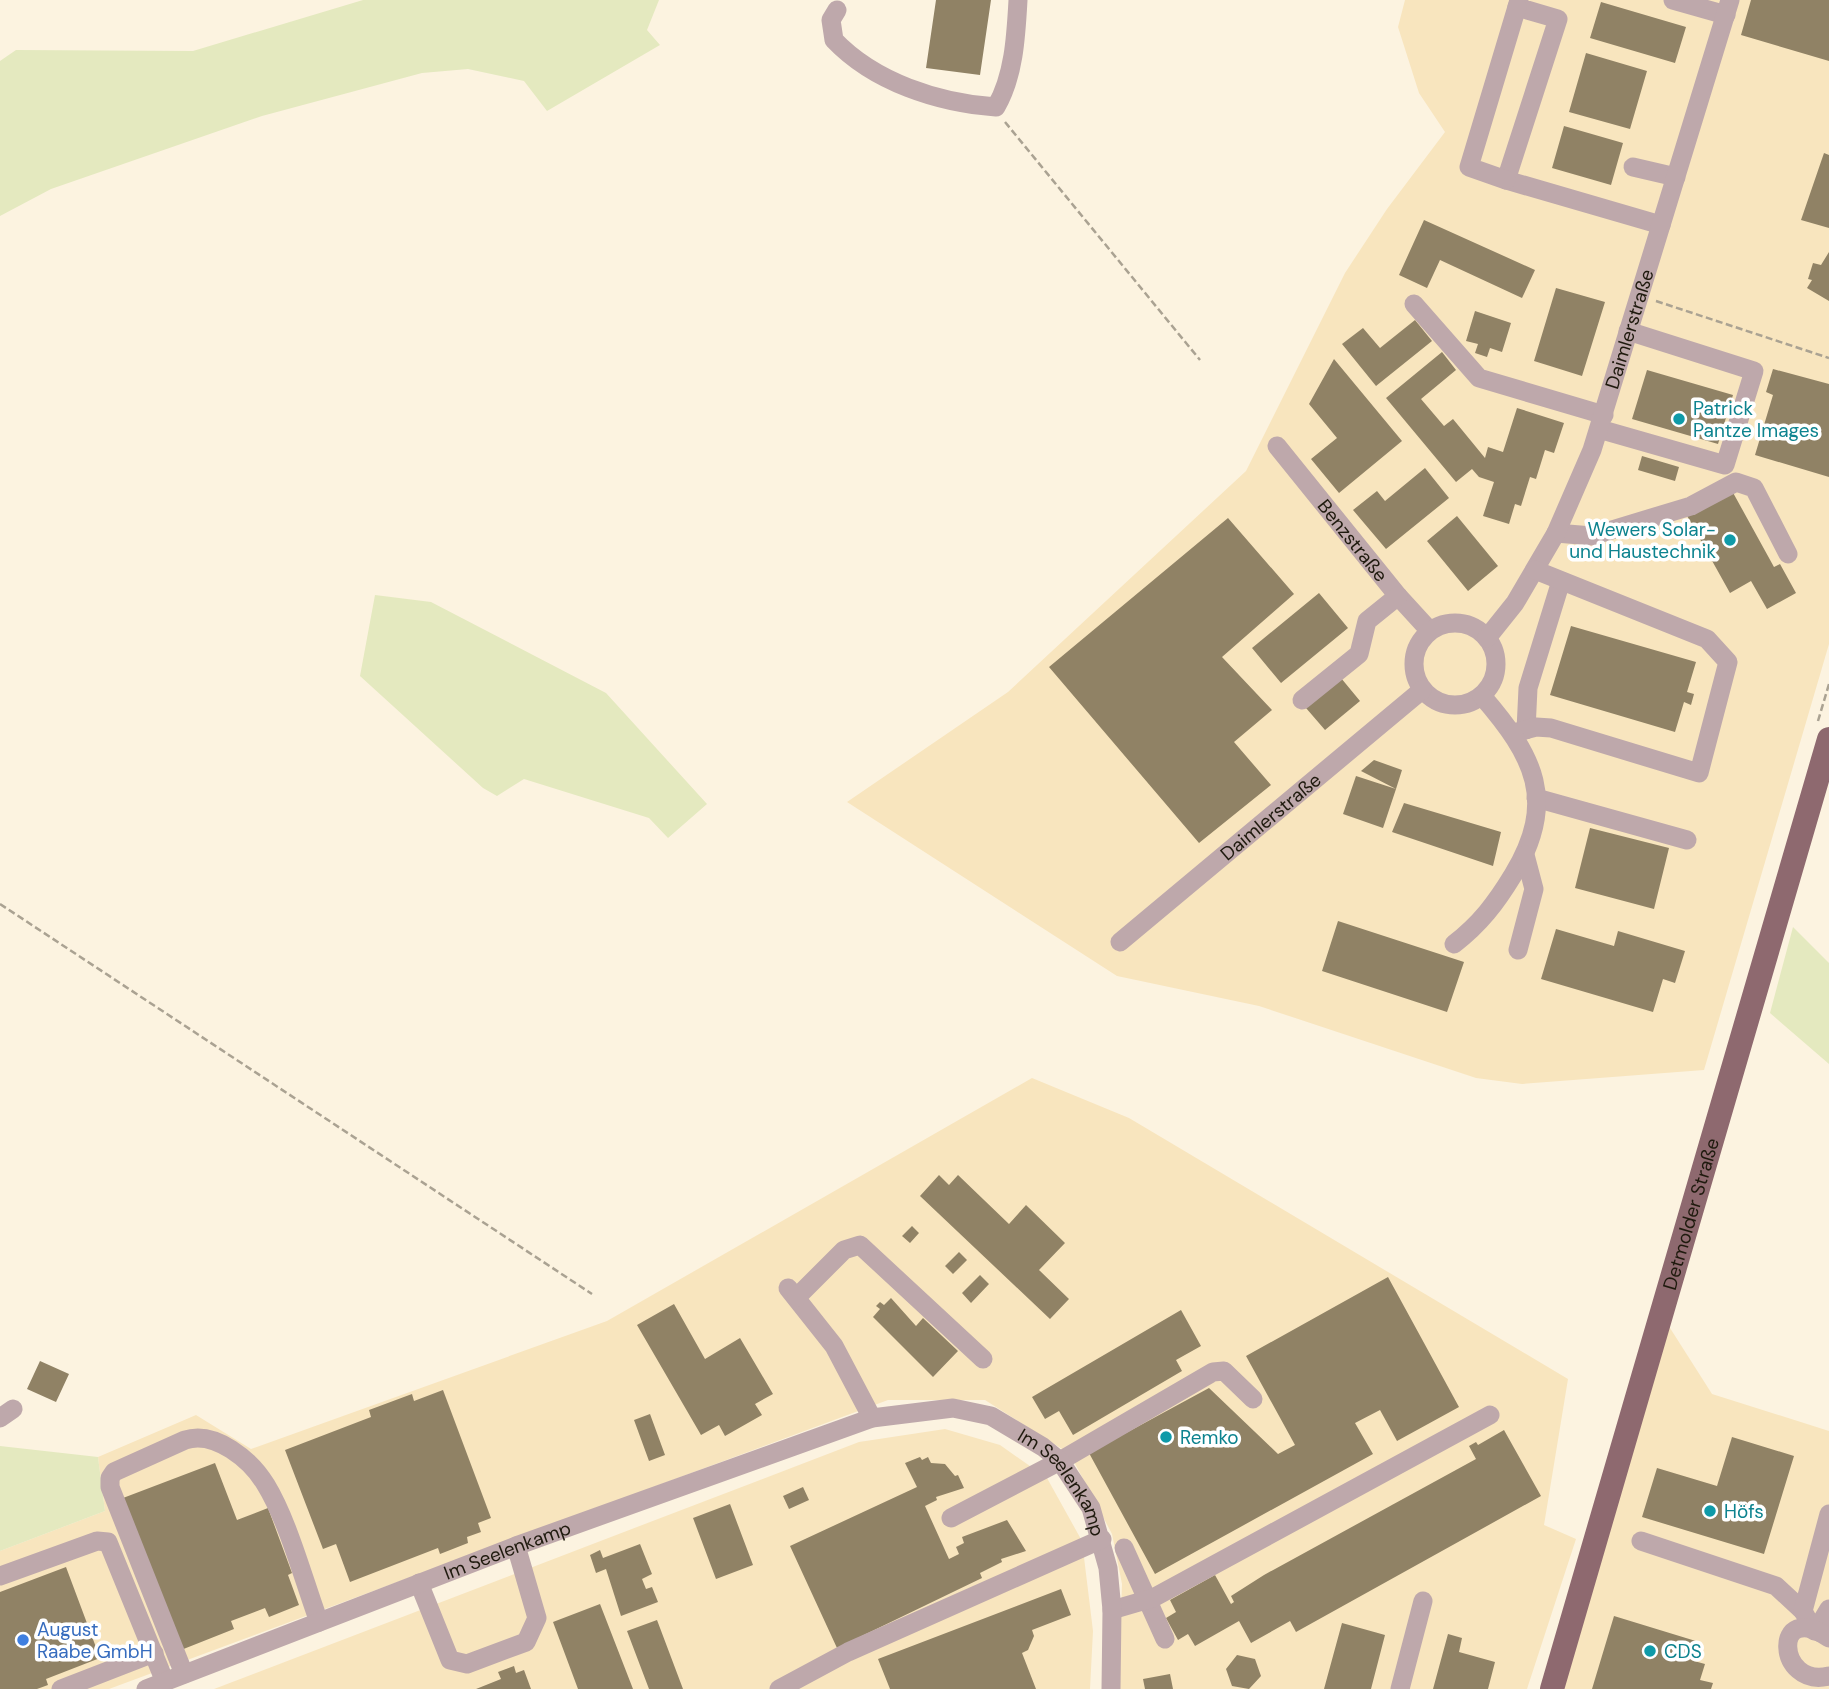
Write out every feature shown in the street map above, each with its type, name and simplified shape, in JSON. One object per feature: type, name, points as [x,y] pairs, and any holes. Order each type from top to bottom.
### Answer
[{"type":"main road","name":"Detmolder Straße","points":[[1552,1689],[1829,739]]},
{"type":"street","points":[[837,10],[831,20],[834,40],[862,64],[911,89],[969,105],[996,107],[1005,92],[1016,37],[1018,0]]},
{"type":"street","points":[[1673,0],[1728,8]]},
{"type":"street","points":[[1506,180],[1558,19],[1518,4],[1469,167],[1506,180],[1661,225]]},
{"type":"street","name":"Daimlerstraße","points":[[1487,638],[1515,603],[1556,533],[1601,422],[1728,8]]},
{"type":"street","points":[[1633,167],[1676,177]]},
{"type":"street","points":[[1414,304],[1479,378],[1724,465],[1754,371],[1628,331]]},
{"type":"street","name":"Benzstraße","points":[[1277,446],[1398,596],[1430,631]]},
{"type":"street","points":[[1556,533],[1592,536],[1691,506],[1735,482],[1754,488],[1788,554]]},
{"type":"street","points":[[1482,696],[1520,731],[1551,728],[1699,773],[1728,662],[1707,639],[1535,570]]},
{"type":"street","points":[[1454,944],[1482,922],[1525,855],[1539,812],[1520,731],[1528,688],[1561,581]]},
{"type":"street","points":[[1302,700],[1359,654],[1367,621],[1398,596]]},
{"type":"street","points":[[1454,623],[1466,625],[1487,638],[1496,662],[1495,674],[1482,696],[1457,706],[1432,699],[1422,690],[1413,666],[1421,640],[1430,631],[1454,623]]},
{"type":"street","name":"Daimlerstraße","points":[[1120,942],[1422,690]]},
{"type":"street","points":[[1536,798],[1687,840]]},
{"type":"street","points":[[1518,950],[1534,889],[1525,855]]},
{"type":"street","points":[[872,1418],[834,1346],[793,1292],[844,1250],[860,1245],[983,1359]]},
{"type":"street","points":[[951,1518],[1060,1461],[1213,1372],[1224,1371],[1253,1399]]},
{"type":"street","name":"Im Seelenkamp","points":[[146,1689],[516,1546],[872,1418],[953,1408],[991,1416],[1027,1436],[1060,1461],[1091,1508],[1102,1539],[1112,1610],[1111,1689]]},
{"type":"street","points":[[1112,1610],[1148,1600],[1490,1415]]},
{"type":"street","points":[[184,1674],[110,1487],[110,1478],[114,1472],[195,1436],[221,1444],[237,1453],[265,1483],[319,1622]]},
{"type":"street","points":[[1803,1611],[1829,1514]]},
{"type":"street","points":[[779,1689],[848,1652],[1102,1539]]},
{"type":"street","points":[[1641,1541],[1776,1586],[1824,1635]]},
{"type":"street","points":[[0,1576],[85,1545],[108,1542],[165,1682]]},
{"type":"street","points":[[419,1583],[450,1660],[467,1664],[526,1642],[537,1618],[516,1546]]},
{"type":"street","points":[[1124,1548],[1164,1639]]},
{"type":"street","points":[[1400,1689],[1423,1601]]},
{"type":"street","points":[[1824,1635],[1823,1619],[1829,1609]]},
{"type":"street","points":[[1824,1635],[1798,1634],[1787,1646],[1788,1669],[1796,1685],[1816,1683],[1829,1676]]},
{"type":"street","points":[[61,1689],[154,1653]]},
{"type":"path","points":[[996,107],[1011,130],[1200,360]]},
{"type":"path","points":[[1638,295],[1829,358]]},
{"type":"path","points":[[0,904],[592,1294]]},
{"type":"shaded area","points":[[1405,0],[1829,0],[1829,644],[1704,1070],[1522,1084],[1476,1078],[1259,1006],[1117,976],[847,802],[1008,692],[1246,471],[1345,273],[1387,209],[1445,132],[1419,93],[1398,27]]},
{"type":"shaded area","points":[[1032,1078],[1129,1118],[1568,1379],[1544,1525],[1576,1539],[1527,1689],[1118,1689],[1122,1584],[1112,1534],[1070,1454],[985,1400],[888,1400],[109,1689],[0,1689],[0,1551],[105,1511],[98,1457],[196,1415],[251,1449],[607,1321]]},
{"type":"shaded area","points":[[1663,1317],[1712,1394],[1829,1431],[1829,1689],[1559,1689]]},
{"type":"shaded area","points":[[945,1429],[1000,1445],[1047,1478],[1082,1541],[1093,1631],[1090,1689],[214,1689],[859,1442]]},
{"type":"green space","points":[[363,0],[659,0],[647,30],[660,45],[547,111],[524,81],[468,69],[422,73],[262,116],[51,189],[0,216],[0,61],[16,50],[193,51]]},
{"type":"green space","points":[[375,595],[431,602],[606,693],[707,804],[668,838],[649,818],[524,779],[497,796],[483,788],[360,676]]},
{"type":"green space","points":[[1793,927],[1829,963],[1829,1064],[1770,1013]]},
{"type":"green space","points":[[0,1446],[98,1457],[105,1511],[0,1551]]},
{"type":"building","points":[[936,0],[991,0],[980,75],[926,68]]},
{"type":"building","points":[[1751,0],[1829,0],[1829,61],[1741,35]]},
{"type":"building","points":[[1601,2],[1686,27],[1675,63],[1590,38]]},
{"type":"building","points":[[1586,53],[1647,71],[1630,129],[1569,112]]},
{"type":"building","points":[[1564,126],[1623,143],[1611,185],[1552,168]]},
{"type":"building","points":[[1824,153],[1829,155],[1829,228],[1801,220]]},
{"type":"building","points":[[1424,220],[1535,270],[1522,298],[1440,260],[1427,288],[1399,275]]},
{"type":"building","points":[[1829,252],[1829,301],[1807,288],[1812,280],[1808,279],[1813,263],[1821,265]]},
{"type":"building","points":[[1556,288],[1605,302],[1582,376],[1534,361]]},
{"type":"building","points":[[1475,311],[1511,323],[1502,352],[1490,348],[1487,357],[1475,353],[1478,344],[1466,341]]},
{"type":"building","points":[[1415,320],[1432,341],[1376,386],[1342,344],[1363,328],[1380,348]]},
{"type":"building","points":[[1442,352],[1456,370],[1421,399],[1444,426],[1453,419],[1485,458],[1488,447],[1503,452],[1517,408],[1564,423],[1554,453],[1545,450],[1536,479],[1530,477],[1521,506],[1515,504],[1509,524],[1483,516],[1494,482],[1479,477],[1472,469],[1456,482],[1386,398]]},
{"type":"building","points":[[1334,359],[1402,441],[1339,493],[1311,459],[1337,438],[1309,404]]},
{"type":"building","points":[[1773,369],[1829,384],[1829,477],[1755,455],[1773,395],[1766,392]]},
{"type":"building","points":[[1647,370],[1733,395],[1718,444],[1632,419]]},
{"type":"building","points":[[1642,456],[1679,467],[1675,481],[1638,470]]},
{"type":"building","points":[[1425,468],[1449,498],[1386,549],[1353,510],[1377,491],[1385,501]]},
{"type":"building","name":"Wewers Solar- und Haustechnik","points":[[1731,489],[1774,567],[1780,564],[1796,593],[1767,609],[1751,581],[1730,593],[1686,514]]},
{"type":"building","points":[[1457,516],[1498,566],[1468,591],[1427,541]]},
{"type":"building","points":[[1228,518],[1294,594],[1222,657],[1272,710],[1234,742],[1271,785],[1199,843],[1049,667]]},
{"type":"building","points":[[1319,593],[1348,628],[1281,683],[1252,648]]},
{"type":"building","points":[[1571,626],[1696,662],[1687,692],[1694,694],[1691,705],[1684,702],[1675,732],[1550,695]]},
{"type":"building","points":[[1341,678],[1360,701],[1325,730],[1306,708]]},
{"type":"building","points":[[1374,760],[1402,770],[1396,789],[1361,771]]},
{"type":"building","points":[[1356,776],[1396,789],[1383,828],[1343,814]]},
{"type":"building","points":[[1404,803],[1501,832],[1493,866],[1392,832]]},
{"type":"building","points":[[1590,828],[1669,848],[1654,909],[1575,888]]},
{"type":"building","points":[[1338,921],[1464,962],[1447,1012],[1322,971]]},
{"type":"building","points":[[1556,929],[1614,946],[1618,931],[1685,951],[1675,983],[1663,979],[1653,1012],[1541,979]]},
{"type":"building","points":[[939,1175],[949,1185],[958,1175],[1009,1224],[1026,1205],[1065,1243],[1039,1270],[1069,1299],[1050,1319],[920,1196]]},
{"type":"building","points":[[912,1226],[919,1233],[910,1243],[902,1236]]},
{"type":"building","points":[[959,1252],[967,1260],[953,1274],[945,1266]]},
{"type":"building","points":[[980,1275],[989,1284],[971,1303],[962,1293]]},
{"type":"building","points":[[1388,1277],[1459,1407],[1397,1441],[1380,1410],[1355,1423],[1373,1454],[1155,1574],[1089,1453],[1209,1388],[1278,1454],[1295,1445],[1246,1356]]},
{"type":"building","points":[[891,1298],[916,1326],[923,1318],[958,1351],[933,1377],[873,1317],[880,1309],[876,1306],[880,1302],[884,1305]]},
{"type":"building","points":[[674,1304],[705,1359],[740,1338],[773,1394],[755,1404],[762,1415],[725,1436],[719,1425],[701,1435],[637,1325]]},
{"type":"building","points":[[1181,1310],[1201,1346],[1176,1360],[1182,1371],[1073,1435],[1059,1411],[1045,1419],[1032,1397]]},
{"type":"building","points":[[40,1361],[69,1374],[56,1402],[27,1389]]},
{"type":"building","points":[[443,1390],[491,1518],[478,1523],[481,1532],[467,1537],[468,1543],[440,1554],[438,1548],[350,1582],[336,1544],[323,1549],[285,1450],[371,1417],[369,1410],[412,1394],[414,1401]]},
{"type":"building","points":[[650,1414],[665,1455],[649,1461],[634,1420]]},
{"type":"building","points":[[1504,1430],[1541,1496],[1296,1632],[1290,1621],[1251,1643],[1239,1621],[1195,1646],[1188,1634],[1178,1640],[1166,1618],[1176,1612],[1170,1600],[1215,1575],[1231,1604],[1234,1602],[1231,1596],[1264,1575],[1476,1459],[1469,1446],[1476,1442],[1478,1445]]},
{"type":"building","name":"Höfs","points":[[1732,1437],[1794,1456],[1764,1554],[1642,1517],[1657,1468],[1717,1486]]},
{"type":"building","points":[[920,1457],[922,1460],[928,1457],[931,1463],[945,1464],[955,1476],[958,1475],[964,1488],[936,1497],[937,1500],[925,1506],[949,1559],[959,1554],[956,1547],[964,1543],[962,1537],[1007,1520],[1026,1551],[1001,1559],[1002,1562],[980,1573],[982,1578],[837,1648],[790,1546],[917,1487],[905,1463]]},
{"type":"building","points":[[215,1463],[237,1520],[268,1508],[292,1573],[288,1575],[299,1605],[269,1617],[265,1608],[231,1621],[234,1629],[181,1650],[123,1498]]},
{"type":"building","points":[[803,1487],[809,1500],[789,1509],[783,1496]]},
{"type":"building","points":[[730,1504],[753,1565],[716,1579],[693,1518]]},
{"type":"building","points":[[640,1544],[652,1574],[642,1579],[646,1589],[652,1587],[658,1602],[621,1616],[606,1569],[596,1573],[590,1555],[600,1550],[603,1558]]},
{"type":"building","points":[[66,1567],[100,1658],[46,1679],[48,1685],[37,1689],[0,1689],[0,1592]]},
{"type":"building","points":[[1061,1589],[1071,1615],[1032,1630],[1034,1636],[1028,1650],[1022,1653],[1036,1689],[890,1689],[878,1659]]},
{"type":"building","points":[[600,1604],[633,1689],[578,1689],[553,1622]]},
{"type":"building","name":"CDS","points":[[1614,1616],[1699,1642],[1694,1661],[1705,1664],[1700,1680],[1713,1683],[1711,1689],[1592,1689]]},
{"type":"building","points":[[657,1620],[683,1689],[649,1689],[627,1631]]},
{"type":"building","points":[[1342,1623],[1385,1635],[1371,1689],[1324,1689]]},
{"type":"building","points":[[1448,1634],[1462,1638],[1459,1652],[1495,1662],[1488,1689],[1433,1689]]},
{"type":"building","points":[[1237,1655],[1255,1659],[1261,1676],[1249,1689],[1232,1686],[1226,1669]]},
{"type":"building","points":[[514,1666],[516,1673],[524,1670],[531,1689],[476,1689],[501,1679],[498,1672]]},
{"type":"building","points":[[1170,1674],[1173,1689],[1145,1689],[1143,1679]]},
{"type":"place","name":"Patrick Pantze Images","points":[[1679,419]]},
{"type":"place","name":"Wewers Solar- und Haustechnik","points":[[1730,540]]},
{"type":"place","name":"Remko","points":[[1166,1437]]},
{"type":"place","name":"Höfs","points":[[1710,1511]]},
{"type":"place","name":"August Raabe GmbH","points":[[23,1640]]},
{"type":"place","name":"CDS","points":[[1650,1651]]}]
